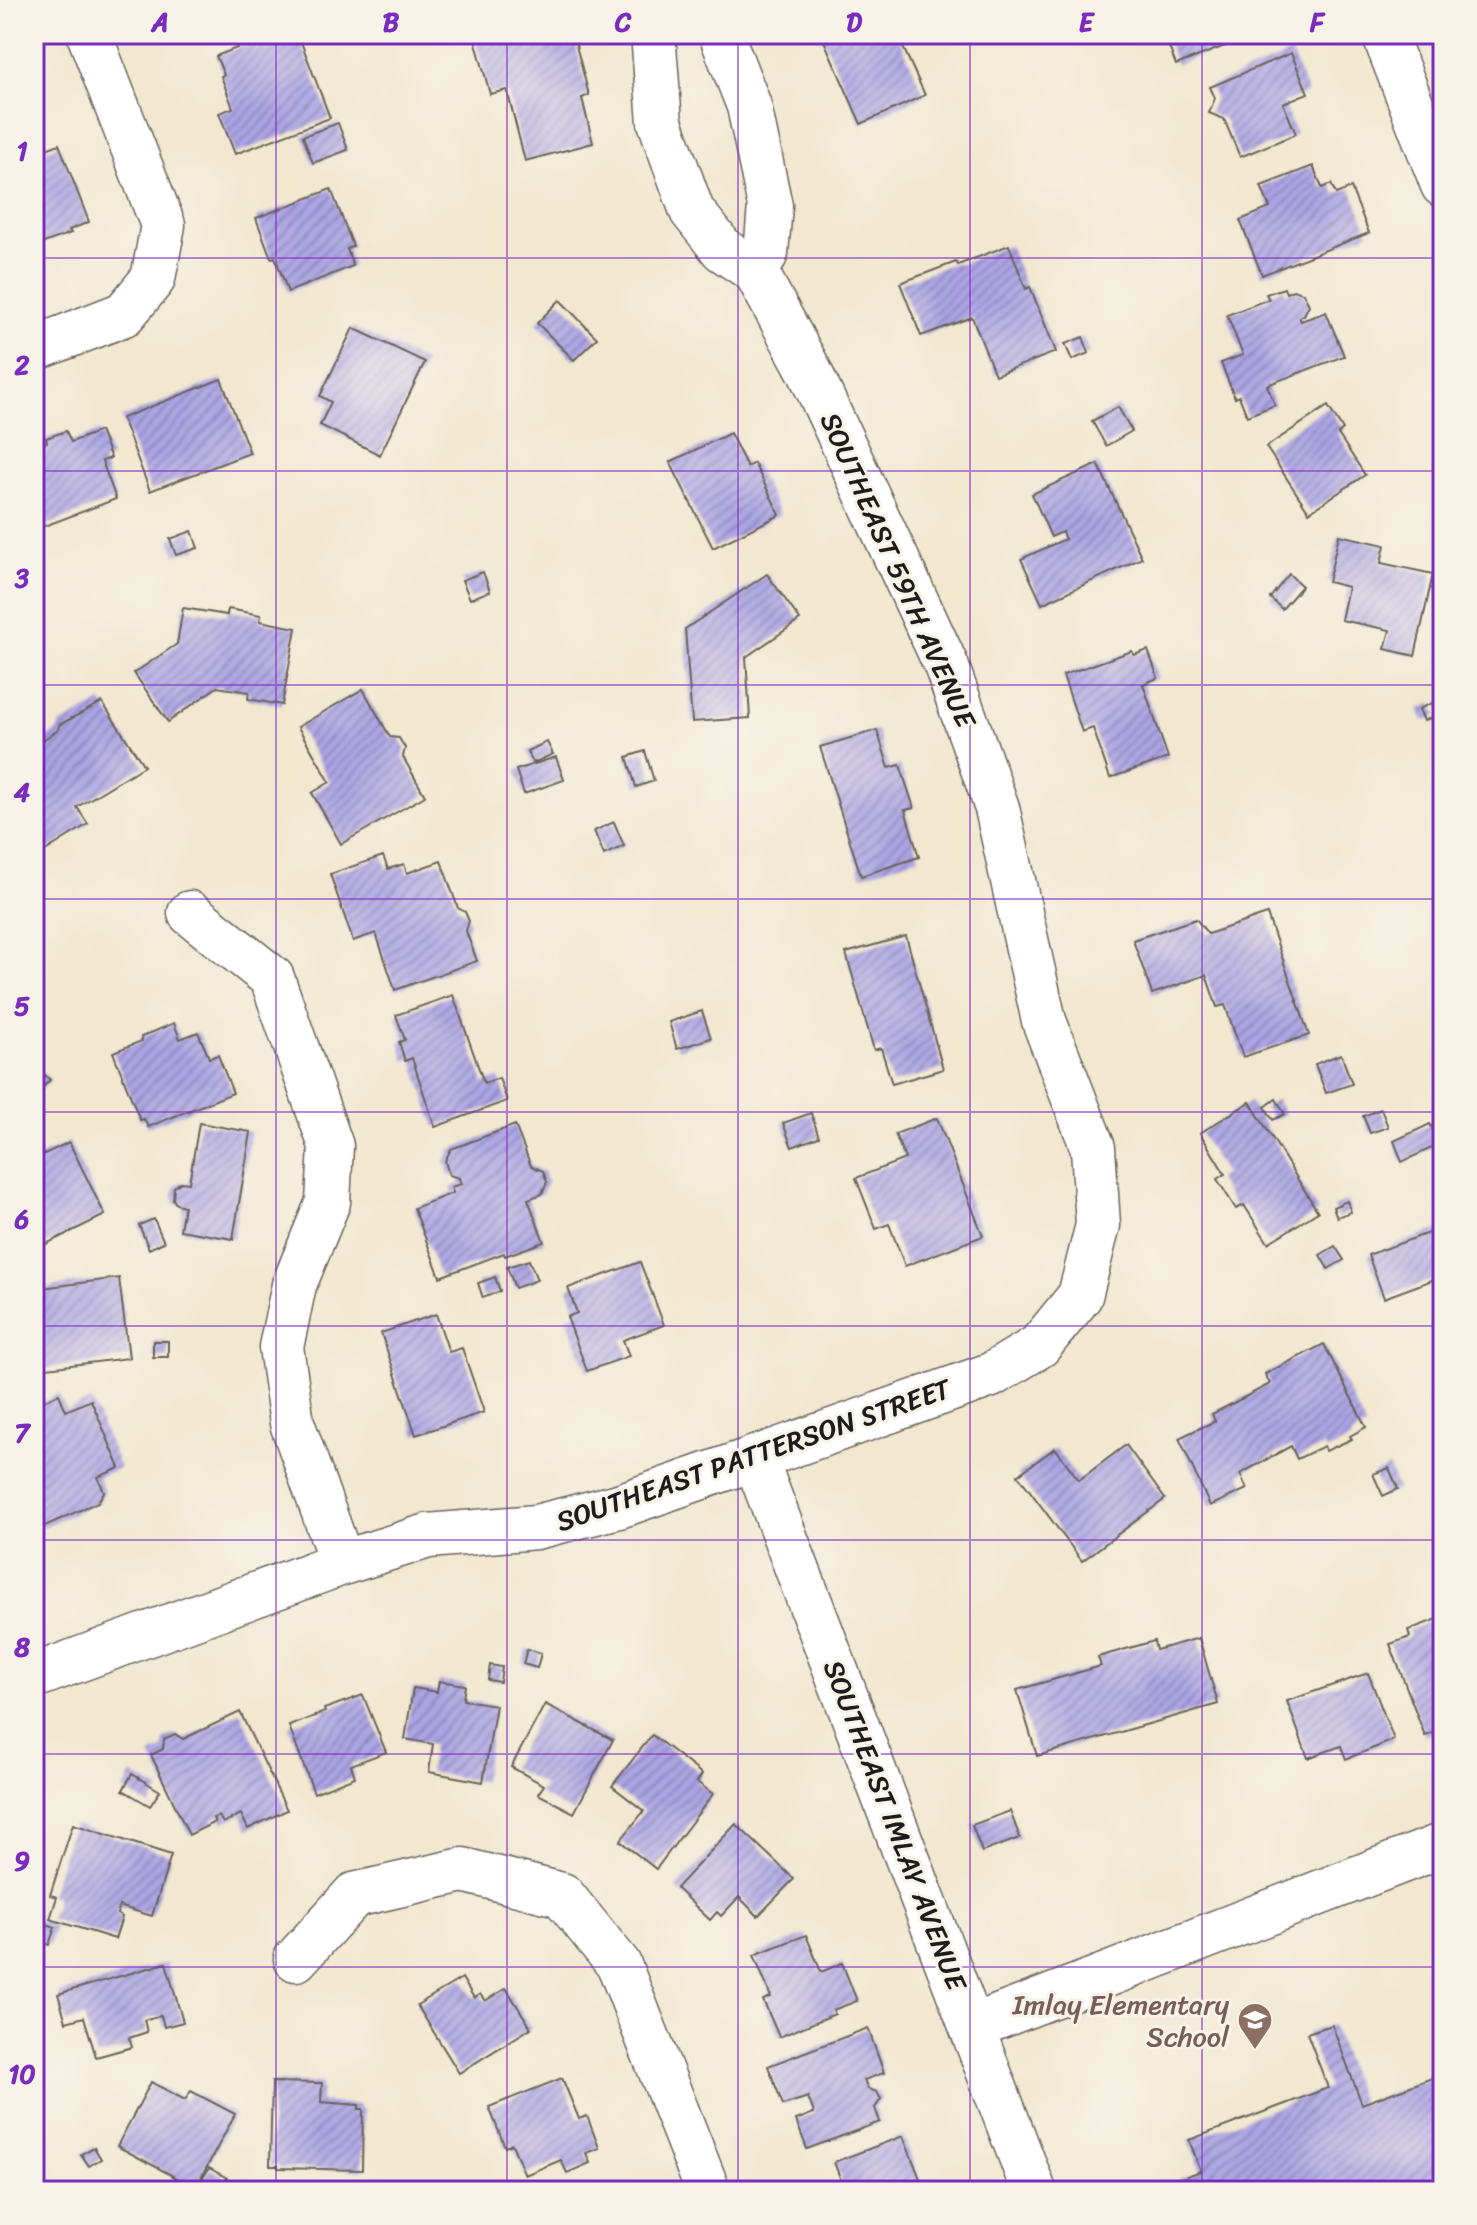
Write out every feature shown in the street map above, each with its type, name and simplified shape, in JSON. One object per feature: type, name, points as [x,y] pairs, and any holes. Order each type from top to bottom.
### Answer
[{"type":"street","points":[[34,349],[124,314],[153,279],[163,225],[89,34]]},
{"type":"street","name":"SOUTHEAST 59TH AVENUE","points":[[653,34],[660,122],[692,211],[723,250],[756,272],[809,370],[946,665],[997,808],[1044,1021],[1093,1148],[1098,1225],[1080,1296]]},
{"type":"street","points":[[721,34],[749,106],[770,206],[766,253],[756,272]]},
{"type":"street","points":[[1384,34],[1443,185]]},
{"type":"street","points":[[190,913],[272,978],[331,1146],[328,1202],[294,1285],[281,1347],[292,1423],[342,1563]]},
{"type":"street","name":"SOUTHEAST PATTERSON STREET","points":[[34,1676],[342,1563],[428,1536],[536,1527],[619,1506],[991,1375],[1039,1346],[1080,1296]]},
{"type":"street","name":"SOUTHEAST IMLAY AVENUE","points":[[755,1458],[1034,2191]]},
{"type":"street","points":[[972,2027],[1443,1845]]},
{"type":"street","points":[[296,1959],[354,1895],[463,1870],[562,1895],[619,1965],[708,2191]]},
{"type":"building","points":[[273,34],[298,34],[330,118],[235,154],[219,113],[233,108],[216,56]]},
{"type":"building","points":[[491,34],[573,34],[589,95],[582,98],[593,143],[525,161],[507,90],[490,94],[475,39]]},
{"type":"building","points":[[821,34],[897,34],[925,95],[861,124]]},
{"type":"building","points":[[1164,34],[1256,34],[1176,65]]},
{"type":"building","points":[[1291,53],[1308,93],[1283,103],[1296,134],[1240,157],[1224,119],[1209,113],[1215,98],[1210,87]]},
{"type":"building","points":[[338,123],[348,150],[313,163],[303,136]]},
{"type":"building","points":[[59,144],[89,222],[69,230],[71,233],[38,245],[42,256],[34,259],[34,154]]},
{"type":"building","points":[[1313,166],[1322,188],[1331,184],[1336,194],[1351,188],[1369,233],[1262,275],[1240,220],[1270,208],[1261,186]]},
{"type":"building","points":[[331,189],[353,246],[347,249],[353,266],[288,292],[256,218]]},
{"type":"building","points":[[1009,245],[1056,352],[995,375],[972,317],[921,336],[900,283]]},
{"type":"building","points":[[1284,288],[1286,293],[1293,290],[1303,293],[1309,305],[1304,315],[1299,317],[1301,321],[1326,312],[1344,356],[1267,385],[1275,405],[1247,416],[1239,396],[1235,398],[1221,363],[1243,355],[1227,315],[1269,299],[1266,294]]},
{"type":"building","points":[[560,300],[597,338],[574,360],[537,323]]},
{"type":"building","points":[[353,328],[425,362],[380,455],[320,425],[331,402],[320,396]]},
{"type":"building","points":[[1083,337],[1089,353],[1072,360],[1065,344]]},
{"type":"building","points":[[221,379],[250,453],[150,491],[122,418]]},
{"type":"building","points":[[1328,406],[1343,430],[1338,434],[1365,475],[1309,512],[1266,447]]},
{"type":"building","points":[[1118,407],[1132,431],[1106,446],[1092,421]]},
{"type":"building","points":[[66,431],[71,442],[100,431],[111,458],[102,461],[116,499],[42,527],[34,506],[34,447],[47,442],[46,438]]},
{"type":"building","points":[[730,433],[747,467],[754,463],[780,515],[713,548],[670,462]]},
{"type":"building","points":[[1098,464],[1142,558],[1042,604],[1021,559],[1065,539],[1062,532],[1051,537],[1032,494]]},
{"type":"building","points":[[192,531],[198,548],[176,555],[170,539]]},
{"type":"building","points":[[1339,535],[1385,545],[1381,563],[1433,574],[1415,656],[1385,649],[1390,630],[1341,620],[1348,587],[1328,582]]},
{"type":"building","points":[[483,572],[490,591],[470,599],[462,580]]},
{"type":"building","points":[[767,574],[800,620],[746,657],[750,718],[692,722],[685,629]]},
{"type":"building","points":[[1289,574],[1302,586],[1282,609],[1270,598]]},
{"type":"building","points":[[183,608],[227,615],[228,609],[261,615],[260,621],[296,628],[282,705],[248,699],[249,692],[217,687],[168,722],[134,673],[177,644]]},
{"type":"building","points":[[1148,650],[1158,678],[1143,684],[1168,758],[1110,778],[1093,728],[1082,732],[1063,675],[1132,651],[1134,655]]},
{"type":"building","points":[[363,689],[390,737],[399,738],[405,748],[403,757],[425,796],[341,844],[312,793],[330,782],[298,727]]},
{"type":"building","points":[[102,702],[144,766],[77,807],[88,824],[34,858],[34,746],[58,730],[59,725]]},
{"type":"building","points":[[1432,703],[1437,715],[1424,721],[1419,709]]},
{"type":"building","points":[[877,730],[889,768],[900,765],[914,808],[905,810],[919,857],[861,876],[820,747]]},
{"type":"building","points":[[547,742],[553,754],[533,763],[527,751]]},
{"type":"building","points":[[645,751],[654,781],[636,787],[627,757]]},
{"type":"building","points":[[556,757],[564,780],[524,794],[516,770]]},
{"type":"building","points":[[614,822],[624,846],[604,855],[594,831]]},
{"type":"building","points":[[383,856],[388,869],[404,864],[407,873],[441,861],[458,908],[465,912],[469,921],[466,931],[477,961],[395,990],[376,933],[353,941],[330,874]]},
{"type":"building","points":[[1267,914],[1309,1035],[1243,1057],[1225,1005],[1217,1007],[1206,975],[1152,994],[1133,940],[1196,919],[1208,934]]},
{"type":"building","points":[[906,936],[943,1069],[892,1084],[881,1048],[874,1050],[846,953]]},
{"type":"building","points":[[453,995],[484,1083],[499,1078],[507,1101],[435,1127],[412,1058],[405,1061],[399,1042],[405,1040],[396,1015]]},
{"type":"building","points":[[702,1011],[711,1038],[677,1049],[669,1022]]},
{"type":"building","points":[[174,1023],[180,1039],[198,1032],[209,1058],[218,1055],[233,1093],[148,1127],[144,1119],[140,1120],[113,1052],[142,1041],[141,1037]]},
{"type":"building","points":[[1341,1054],[1352,1084],[1326,1093],[1315,1064]]},
{"type":"building","points":[[34,1064],[50,1080],[34,1096]]},
{"type":"building","points":[[1276,1099],[1285,1114],[1273,1120],[1265,1107]]},
{"type":"building","points":[[1250,1102],[1318,1212],[1268,1243],[1244,1205],[1236,1209],[1217,1179],[1225,1174],[1200,1133]]},
{"type":"building","points":[[1381,1109],[1388,1127],[1370,1133],[1363,1116]]},
{"type":"building","points":[[811,1113],[819,1137],[792,1147],[783,1123]]},
{"type":"building","points":[[937,1118],[983,1236],[905,1266],[889,1224],[876,1229],[856,1178],[905,1159],[895,1134]]},
{"type":"building","points":[[199,1123],[251,1132],[233,1239],[180,1230],[184,1206],[176,1204],[173,1199],[174,1187],[181,1182],[189,1183]]},
{"type":"building","points":[[1430,1124],[1440,1144],[1402,1162],[1394,1141]]},
{"type":"building","points":[[515,1125],[531,1166],[543,1171],[547,1182],[542,1194],[528,1199],[544,1242],[440,1277],[414,1208],[453,1193],[451,1187],[461,1184],[459,1178],[449,1175],[445,1161],[451,1149]]},
{"type":"building","points":[[69,1142],[105,1215],[34,1250],[34,1159]]},
{"type":"building","points":[[1347,1201],[1351,1212],[1337,1217],[1333,1207]]},
{"type":"building","points":[[154,1219],[164,1242],[149,1249],[139,1225]]},
{"type":"building","points":[[1439,1229],[1443,1240],[1443,1276],[1384,1298],[1368,1255]]},
{"type":"building","points":[[1335,1246],[1344,1260],[1328,1269],[1320,1255]]},
{"type":"building","points":[[529,1260],[537,1280],[515,1288],[507,1267]]},
{"type":"building","points":[[640,1262],[664,1325],[623,1340],[629,1356],[587,1371],[567,1317],[577,1313],[568,1288]]},
{"type":"building","points":[[495,1277],[500,1291],[483,1298],[478,1283]]},
{"type":"building","points":[[119,1278],[129,1358],[39,1369],[34,1330],[34,1289]]},
{"type":"building","points":[[436,1314],[449,1352],[462,1348],[484,1412],[416,1435],[381,1333]]},
{"type":"building","points":[[153,1341],[168,1341],[168,1357],[153,1357]]},
{"type":"building","points":[[1324,1344],[1366,1427],[1350,1436],[1352,1439],[1326,1451],[1324,1446],[1297,1459],[1291,1446],[1240,1474],[1247,1489],[1210,1506],[1179,1438],[1215,1421],[1212,1414],[1270,1384],[1265,1374]]},
{"type":"building","points":[[59,1394],[66,1411],[91,1400],[120,1468],[98,1477],[104,1492],[98,1502],[34,1531],[34,1460],[40,1457],[34,1442],[34,1405]]},
{"type":"building","points":[[1126,1445],[1165,1499],[1082,1561],[1018,1475],[1055,1448],[1079,1480]]},
{"type":"building","points":[[1389,1468],[1398,1489],[1383,1496],[1373,1474]]},
{"type":"building","points":[[1440,1618],[1443,1625],[1443,1730],[1425,1736],[1390,1644],[1410,1637],[1408,1630]]},
{"type":"building","points":[[1199,1638],[1218,1704],[1037,1756],[1017,1690],[1101,1666],[1098,1657],[1154,1641],[1156,1650]]},
{"type":"building","points":[[527,1649],[541,1653],[537,1668],[523,1664]]},
{"type":"building","points":[[490,1665],[502,1667],[500,1682],[488,1680]]},
{"type":"building","points":[[1368,1673],[1394,1740],[1346,1759],[1341,1746],[1308,1758],[1287,1701]]},
{"type":"building","points":[[439,1681],[465,1685],[463,1700],[496,1705],[483,1782],[429,1772],[433,1744],[405,1739],[413,1688],[437,1692]]},
{"type":"building","points":[[363,1695],[386,1752],[351,1765],[355,1777],[314,1793],[289,1726]]},
{"type":"building","points":[[545,1704],[613,1740],[574,1813],[538,1794],[544,1785],[511,1767]]},
{"type":"building","points":[[240,1712],[287,1810],[248,1829],[241,1814],[223,1823],[219,1816],[213,1818],[215,1822],[189,1835],[151,1755],[163,1749],[164,1739],[175,1734],[183,1739]]},
{"type":"building","points":[[652,1735],[702,1774],[697,1782],[713,1794],[656,1869],[620,1841],[644,1811],[612,1786]]},
{"type":"building","points":[[132,1774],[160,1791],[150,1806],[123,1790]]},
{"type":"building","points":[[1010,1811],[1020,1838],[982,1852],[972,1825]]},
{"type":"building","points":[[73,1824],[171,1855],[152,1916],[119,1906],[117,1914],[122,1917],[115,1939],[50,1919],[57,1897],[50,1895]]},
{"type":"building","points":[[736,1824],[794,1879],[758,1916],[739,1897],[721,1916],[717,1912],[710,1920],[676,1888]]},
{"type":"building","points":[[34,1919],[55,1927],[49,1945],[34,1940]]},
{"type":"building","points":[[806,1935],[821,1972],[842,1963],[857,2001],[833,2010],[835,2014],[779,2037],[763,2000],[771,1997],[754,1955]]},
{"type":"building","points":[[166,1963],[183,2022],[164,2027],[161,2015],[144,2020],[147,2032],[129,2038],[132,2047],[96,2057],[84,2017],[66,2022],[58,1994]]},
{"type":"building","points":[[462,1978],[474,1998],[480,1994],[485,2001],[506,1988],[531,2028],[459,2073],[417,2005]]},
{"type":"building","points":[[1332,2025],[1362,2104],[1443,2074],[1443,2191],[1183,2191],[1179,2179],[1201,2171],[1189,2140],[1328,2088],[1307,2033]]},
{"type":"building","points":[[868,2028],[884,2073],[864,2080],[868,2089],[877,2092],[881,2099],[875,2108],[880,2122],[807,2149],[796,2120],[814,2113],[808,2097],[783,2105],[768,2066]]},
{"type":"building","points":[[562,2078],[579,2119],[587,2116],[599,2148],[586,2153],[590,2163],[567,2173],[561,2160],[525,2175],[512,2144],[505,2147],[489,2107]]},
{"type":"building","points":[[151,2082],[185,2100],[191,2091],[235,2114],[198,2184],[190,2179],[188,2184],[117,2146]]},
{"type":"building","points":[[272,2082],[322,2083],[321,2102],[359,2105],[359,2109],[363,2109],[362,2170],[270,2166]]},
{"type":"building","points":[[903,2136],[925,2191],[845,2191],[834,2162]]},
{"type":"building","points":[[94,2147],[101,2159],[89,2166],[81,2154]]},
{"type":"building","points":[[209,2168],[227,2178],[220,2191],[211,2191],[199,2184]]},
{"type":"place","name":"Imlay Elementary School","points":[[1255,2051]]}]
